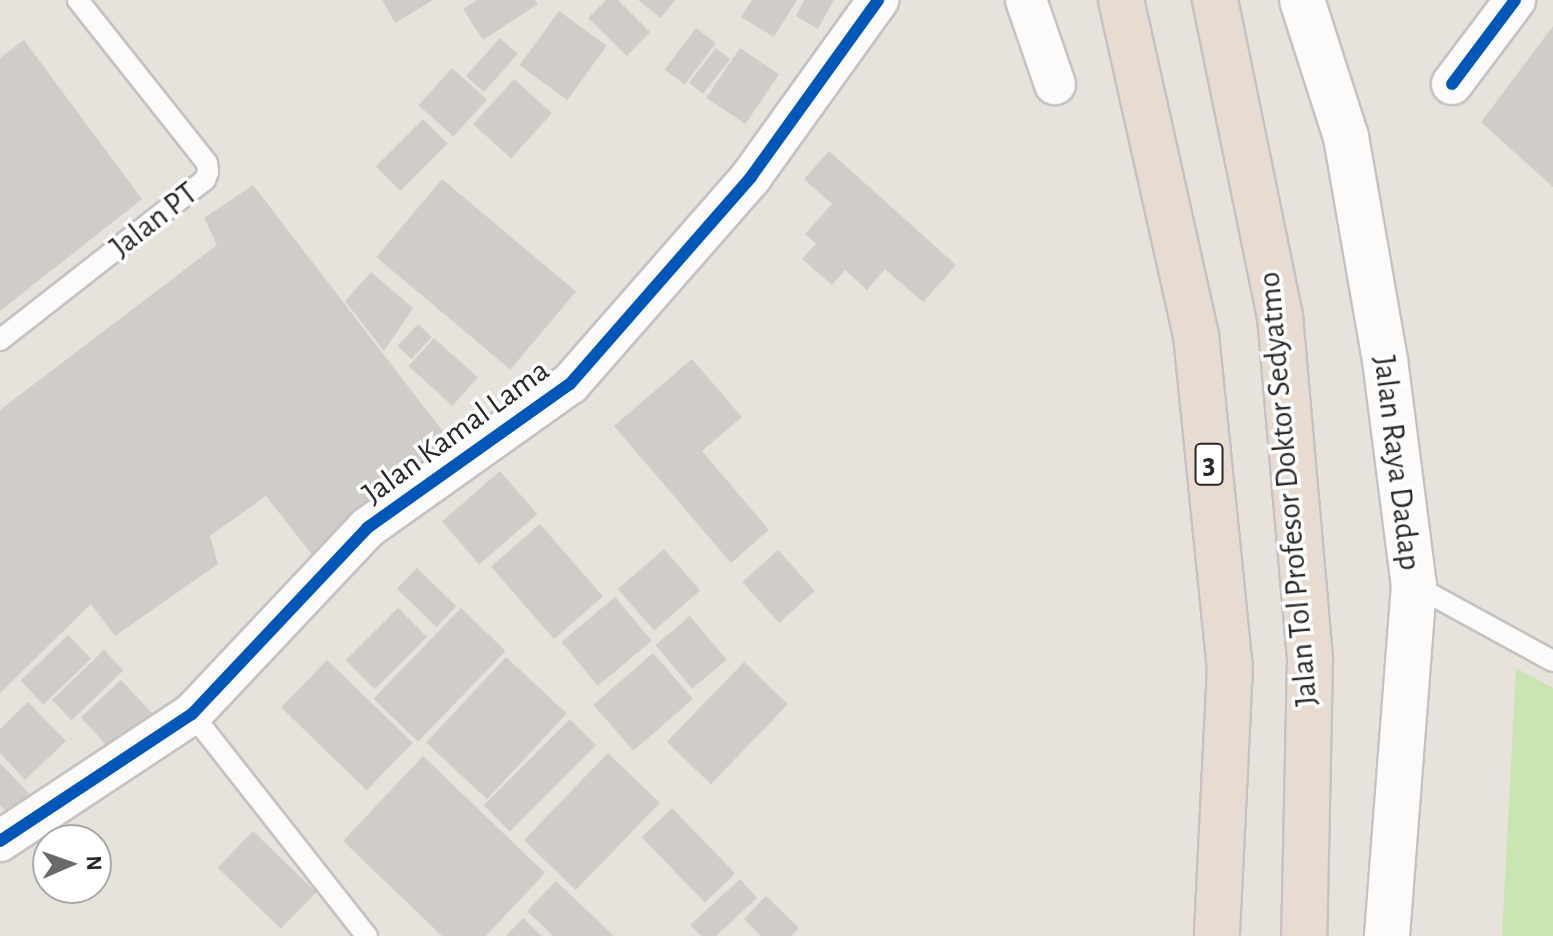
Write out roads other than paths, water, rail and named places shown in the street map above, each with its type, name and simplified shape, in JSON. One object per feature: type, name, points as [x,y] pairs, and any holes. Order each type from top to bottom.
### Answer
[{"type":"highway","name":"3","points":[[1121,0],[1196,335],[1228,651],[1217,936]]},
{"type":"highway","name":"Jalan Tol Profesor Doktor Sedyatmo","points":[[1215,0],[1280,316],[1310,661],[1304,936]]},
{"type":"main road","name":"Jalan Raya Dadap","points":[[1302,0],[1346,137],[1385,360],[1414,585],[1387,936]]},
{"type":"street","name":"Jalan Kamal Lama","points":[[0,841],[192,714],[367,528],[570,384],[751,177],[878,0]]},
{"type":"street","points":[[1026,0],[1055,84]]},
{"type":"street","points":[[1452,84],[1515,0]]},
{"type":"lane","name":"Jalan PT","points":[[0,340],[205,180],[208,172],[207,163],[78,0]]},
{"type":"lane","points":[[1414,585],[1553,661]]},
{"type":"lane","points":[[192,714],[367,936]]}]
